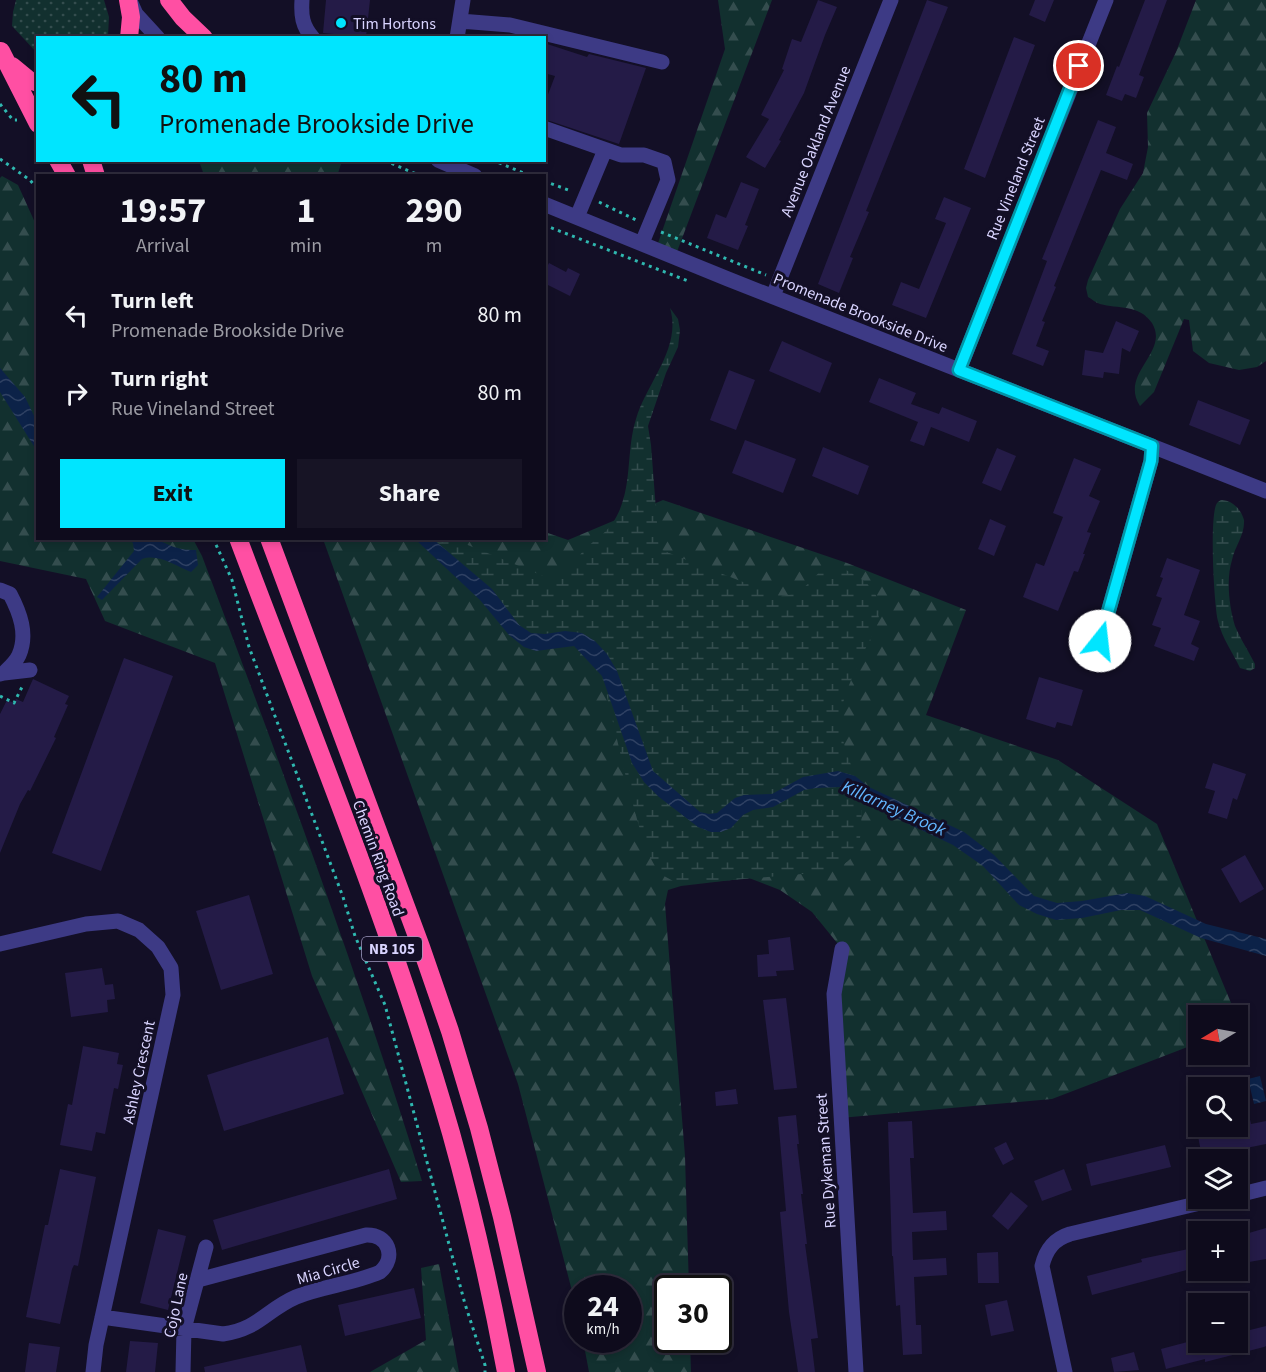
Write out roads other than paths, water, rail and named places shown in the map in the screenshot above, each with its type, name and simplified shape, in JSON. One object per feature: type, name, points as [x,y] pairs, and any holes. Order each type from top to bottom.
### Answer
[{"type":"highway","points":[[129,0],[131,17],[129,36]]},
{"type":"highway","points":[[169,0],[183,18],[202,36]]},
{"type":"highway","points":[[1,49],[13,67],[29,80],[36,82]]},
{"type":"highway","points":[[1,49],[30,122]]},
{"type":"highway","name":"Chemin Ring Road","points":[[239,540],[368,883],[418,1026],[451,1133],[470,1206],[506,1372]]},
{"type":"highway","name":"Chemin Ring Road","points":[[270,540],[450,1031],[479,1128],[502,1217],[537,1372]]},
{"type":"street","points":[[129,0],[136,14],[156,36]]},
{"type":"street","points":[[302,0],[303,25],[311,36]]},
{"type":"street","points":[[457,36],[463,0]]},
{"type":"street","name":"Avenue Oakland Avenue","points":[[773,296],[891,0]]},
{"type":"street","name":"Rue Vineland Street","points":[[959,370],[1106,0]]},
{"type":"street","points":[[460,21],[510,25],[662,62]]},
{"type":"street","points":[[546,129],[621,155],[644,155],[664,162],[668,180],[642,243]]},
{"type":"street","points":[[577,217],[605,150]]},
{"type":"street","points":[[443,162],[470,174]]},
{"type":"street","name":"Promenade Brookside Drive","points":[[546,205],[1266,491]]},
{"type":"street","points":[[1100,641],[1151,461],[1152,446]]},
{"type":"street","points":[[0,590],[10,594],[18,610],[23,641],[18,657],[2,674]]},
{"type":"street","points":[[2,674],[30,670]]},
{"type":"street","name":"Ashley Crescent","points":[[0,944],[86,924],[118,921],[139,930],[158,947],[171,968],[173,996],[102,1317],[93,1372]]},
{"type":"street","name":"Rue Dykeman Street","points":[[842,949],[834,1004],[856,1372]]},
{"type":"street","points":[[1248,1192],[1266,1188]]},
{"type":"street","points":[[1065,1372],[1043,1277],[1042,1266],[1045,1254],[1054,1242],[1070,1234],[1188,1206]]},
{"type":"street","name":"Mia Circle","points":[[102,1317],[223,1334],[239,1332],[254,1326],[297,1297],[380,1272],[388,1262],[389,1250],[382,1240],[366,1235],[198,1280]]},
{"type":"street","name":"Cojo Lane","points":[[183,1372],[184,1329],[206,1247]]},
{"type":"water","points":[[0,368],[25,397],[36,420],[36,449],[0,392]]},
{"type":"water","points":[[129,540],[156,540],[177,548],[196,550],[198,565],[191,572],[161,559],[142,559],[102,600],[97,597],[134,551],[133,543]]},
{"type":"water","name":"Killarney Brook","points":[[416,540],[434,540],[492,589],[519,625],[531,633],[545,634],[565,631],[582,633],[595,641],[607,654],[617,671],[653,771],[700,812],[717,813],[735,798],[744,795],[772,794],[803,777],[838,771],[855,776],[869,787],[964,832],[994,855],[1034,896],[1057,903],[1127,893],[1145,896],[1206,924],[1266,939],[1266,956],[1201,938],[1140,910],[1121,910],[1082,918],[1056,920],[1037,914],[1019,905],[983,866],[953,845],[862,802],[841,787],[804,790],[773,807],[753,810],[743,815],[731,828],[721,832],[711,832],[698,827],[659,797],[644,782],[632,763],[602,676],[574,646],[536,651],[524,647],[509,635],[480,600]]},
{"type":"water","points":[[1260,1076],[1266,1101],[1254,1104],[1248,1079]]},
{"type":"place","name":"Tim Hortons","points":[[341,23]]}]
